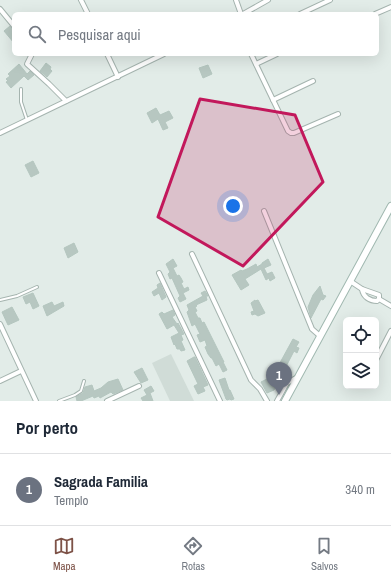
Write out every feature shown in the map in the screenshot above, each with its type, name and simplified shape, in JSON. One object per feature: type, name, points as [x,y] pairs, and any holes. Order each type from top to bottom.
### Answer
[{"type":"main road","points":[[285,401],[391,206]]},
{"type":"street","points":[[81,0],[87,12]]},
{"type":"street","points":[[236,0],[241,12]]},
{"type":"street","points":[[246,12],[268,0]]},
{"type":"street","points":[[304,12],[330,0]]},
{"type":"street","points":[[379,12],[391,7]]},
{"type":"street","points":[[0,9],[12,24]]},
{"type":"street","points":[[32,56],[27,64],[66,101]]},
{"type":"street","points":[[108,56],[118,77]]},
{"type":"street","points":[[0,133],[160,56]]},
{"type":"street","points":[[252,56],[288,131],[294,133],[338,114]]},
{"type":"street","points":[[256,64],[273,56]]},
{"type":"street","points":[[273,100],[313,81]]},
{"type":"street","points":[[264,211],[312,329],[320,336]]},
{"type":"street","points":[[192,254],[251,380],[260,388],[267,401]]},
{"type":"street","points":[[159,272],[220,401]]},
{"type":"street","points":[[350,281],[362,289],[376,293],[379,295],[379,299],[391,306]]},
{"type":"street","points":[[362,289],[362,293],[370,300],[377,301],[379,299]]},
{"type":"street","points":[[0,324],[36,401]]},
{"type":"street","points":[[379,354],[391,331]]},
{"type":"street","points":[[0,381],[21,371]]},
{"type":"street","points":[[277,401],[286,383],[298,377]]},
{"type":"street","points":[[107,401],[139,386]]},
{"type":"lane","points":[[21,89],[21,102],[27,120]]},
{"type":"lane","points":[[0,300],[17,296],[37,287]]},
{"type":"lane","points":[[59,401],[81,392],[84,381]]},
{"type":"highlighted area","points":[[200,99],[295,115],[323,182],[243,266],[158,217]]},
{"type":"shaded area","points":[[171,354],[194,401],[170,401],[152,363]]},
{"type":"building","points":[[10,26],[12,28],[12,41],[4,31]]},
{"type":"building","points":[[46,63],[51,67],[50,69],[52,71],[47,77],[40,71]]},
{"type":"building","points":[[19,64],[27,74],[30,71],[34,75],[28,80],[24,76],[11,88],[6,82],[8,81],[6,79],[10,76],[8,74]]},
{"type":"building","points":[[208,65],[212,74],[203,78],[199,68]]},
{"type":"building","points":[[156,108],[160,115],[169,111],[173,118],[165,122],[168,128],[163,130],[158,119],[152,123],[147,113]]},
{"type":"building","points":[[33,161],[39,173],[31,177],[25,165]]},
{"type":"building","points":[[74,243],[78,252],[68,258],[64,248]]},
{"type":"building","points":[[173,259],[177,266],[173,268],[177,276],[179,275],[181,278],[183,282],[181,283],[184,289],[188,287],[189,290],[183,293],[186,299],[180,302],[178,298],[180,296],[172,278],[170,279],[168,274],[170,272],[166,264]]},
{"type":"building","points":[[268,259],[271,265],[264,268],[267,274],[272,272],[275,278],[270,281],[269,278],[266,280],[261,269],[245,279],[249,285],[241,290],[232,275],[256,264],[257,267]]},
{"type":"building","points":[[160,283],[166,297],[162,300],[159,293],[154,296],[152,292],[158,288],[157,285]]},
{"type":"building","points":[[320,286],[323,295],[326,296],[323,300],[321,299],[311,318],[308,307],[313,295]]},
{"type":"building","points":[[205,291],[208,296],[206,296],[207,300],[196,305],[197,306],[195,307],[197,311],[195,312],[202,323],[204,322],[224,362],[227,370],[223,372],[219,364],[216,366],[208,354],[205,347],[207,346],[205,340],[200,342],[197,335],[200,334],[195,324],[192,326],[187,312],[189,310],[187,305],[203,296],[201,293]]},
{"type":"building","points":[[33,293],[39,306],[33,309],[30,302],[26,304],[23,297]]},
{"type":"building","points":[[258,300],[265,313],[258,316],[255,314],[252,315],[251,312],[254,311],[251,303]]},
{"type":"building","points":[[52,302],[54,306],[63,302],[64,306],[47,316],[43,306]]},
{"type":"building","points":[[12,307],[19,320],[8,325],[2,312]]},
{"type":"building","points":[[173,310],[175,315],[172,317],[177,324],[178,323],[184,334],[181,335],[183,340],[181,341],[185,350],[181,351],[180,349],[177,349],[175,344],[174,345],[171,337],[179,333],[174,325],[167,329],[159,314],[162,312],[164,314]]},
{"type":"building","points":[[293,339],[299,342],[296,347],[299,348],[297,353],[294,351],[274,390],[267,393],[261,382],[269,378],[270,381]]},
{"type":"building","points":[[194,357],[208,385],[203,387],[205,391],[198,394],[194,386],[198,384],[187,361]]},
{"type":"building","points":[[142,368],[148,380],[141,383],[134,372]]},
{"type":"building","points":[[225,378],[234,399],[226,399],[219,380]]},
{"type":"building","points":[[118,379],[123,390],[113,394],[111,392],[100,398],[99,396],[94,398],[93,396],[77,401],[76,397],[83,393],[85,387],[92,385],[94,391],[101,388],[108,382]]},
{"type":"building","points":[[151,386],[154,391],[150,393],[153,401],[143,401],[141,398],[147,395],[144,390]]},
{"type":"place","name":"Sagrada Familia","points":[[279,395]]}]
